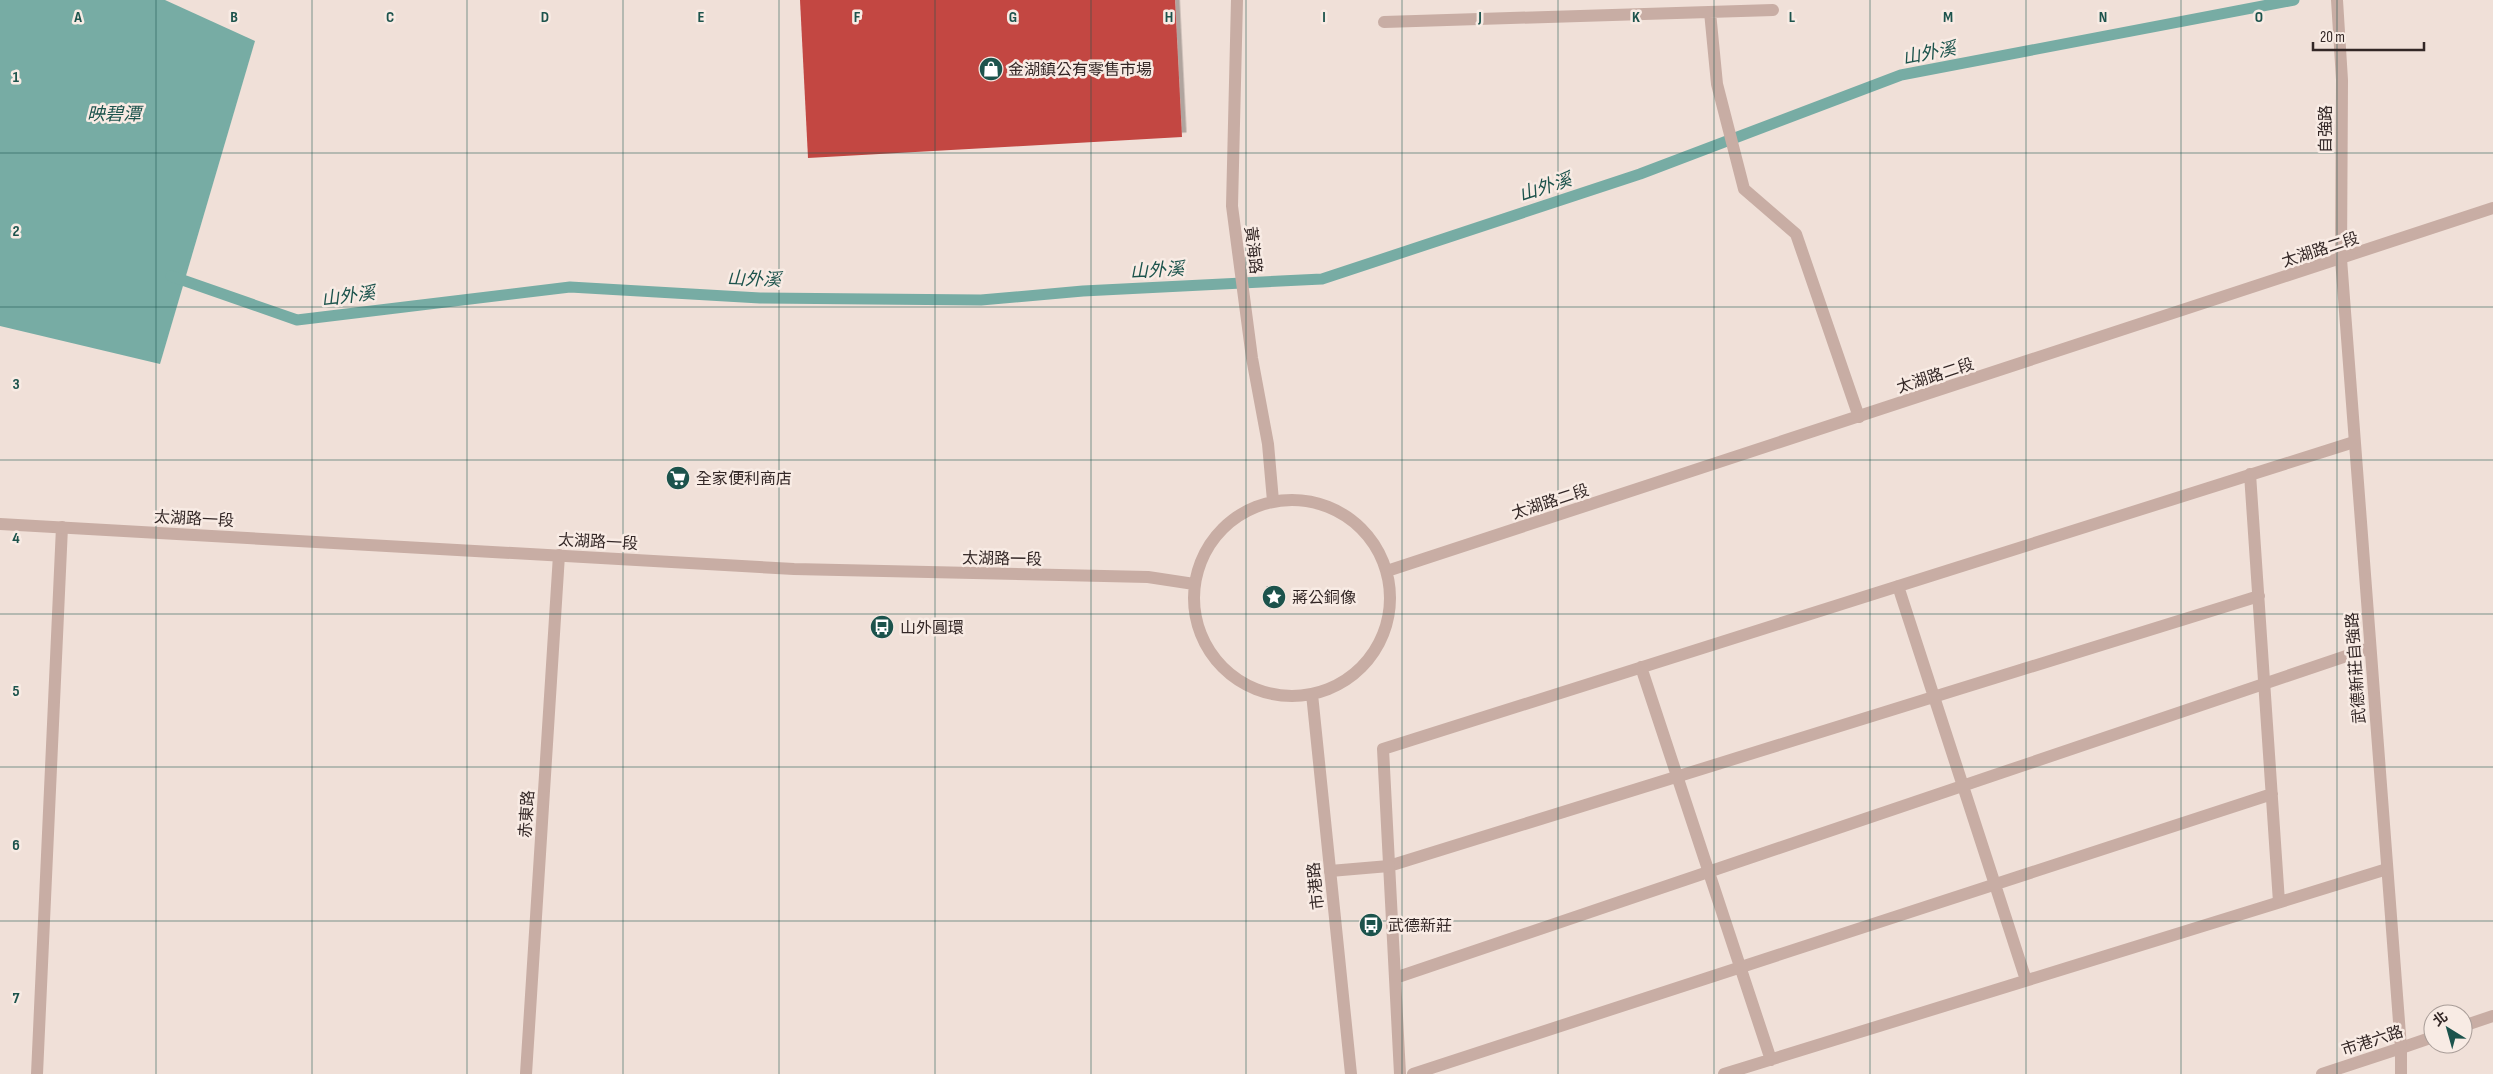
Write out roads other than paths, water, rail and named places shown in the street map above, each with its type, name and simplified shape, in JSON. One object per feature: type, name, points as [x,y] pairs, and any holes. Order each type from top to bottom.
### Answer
[{"type":"street","name":"黃海路","points":[[1238,0],[1232,206],[1252,358],[1268,444],[1273,501]]},
{"type":"street","name":"自強路","points":[[2337,0],[2342,80],[2341,259]]},
{"type":"street","points":[[1384,22],[1773,10]]},
{"type":"street","points":[[1710,12],[1717,84],[1744,189],[1796,234],[1859,416]]},
{"type":"street","name":"太湖路二段","points":[[1387,572],[2493,208]]},
{"type":"street","name":"武德新莊自強路","points":[[2341,259],[2401,1048],[2401,1074]]},
{"type":"street","points":[[1400,1074],[1383,749],[2354,442]]},
{"type":"street","points":[[2250,474],[2279,902]]},
{"type":"street","points":[[1302,500],[1330,507],[1356,523],[1375,544],[1387,572],[1390,603],[1383,634],[1366,662],[1342,682],[1312,694],[1280,695],[1250,687],[1224,670],[1205,645],[1195,615],[1194,584],[1203,556],[1220,531],[1244,512],[1273,501],[1302,500]]},
{"type":"street","name":"太湖路一段","points":[[0,524],[794,569],[1148,577],[1194,584]]},
{"type":"street","points":[[36,1074],[62,527]]},
{"type":"street","name":"赤東路","points":[[526,1074],[559,555]]},
{"type":"street","points":[[1898,586],[2026,980]]},
{"type":"street","points":[[1330,871],[1389,866],[2259,596]]},
{"type":"street","points":[[1395,978],[2370,648]]},
{"type":"street","points":[[1641,667],[1771,1060]]},
{"type":"street","name":"市港路","points":[[1312,694],[1350,1074]]},
{"type":"street","points":[[1413,1074],[2272,794]]},
{"type":"street","points":[[1724,1074],[2387,869]]},
{"type":"street","points":[[2473,1023],[2493,1016]]},
{"type":"street","name":"市港六路","points":[[2322,1074],[2423,1040]]},
{"type":"water","name":"映碧潭","points":[[0,0],[165,0],[255,41],[160,364],[0,326]]},
{"type":"waterway","name":"山外溪","points":[[171,276],[297,320],[570,287],[760,298],[981,300],[1083,291],[1322,279],[1640,174],[1901,75],[2294,0]]},
{"type":"place","name":"金湖鎮公有零售市場","points":[[991,69]]},
{"type":"place","name":"全家便利商店","points":[[678,478]]},
{"type":"place","name":"蔣公銅像","points":[[1274,597]]},
{"type":"place","name":"山外圓環","points":[[882,627]]},
{"type":"place","name":"武德新莊","points":[[1371,925]]}]
